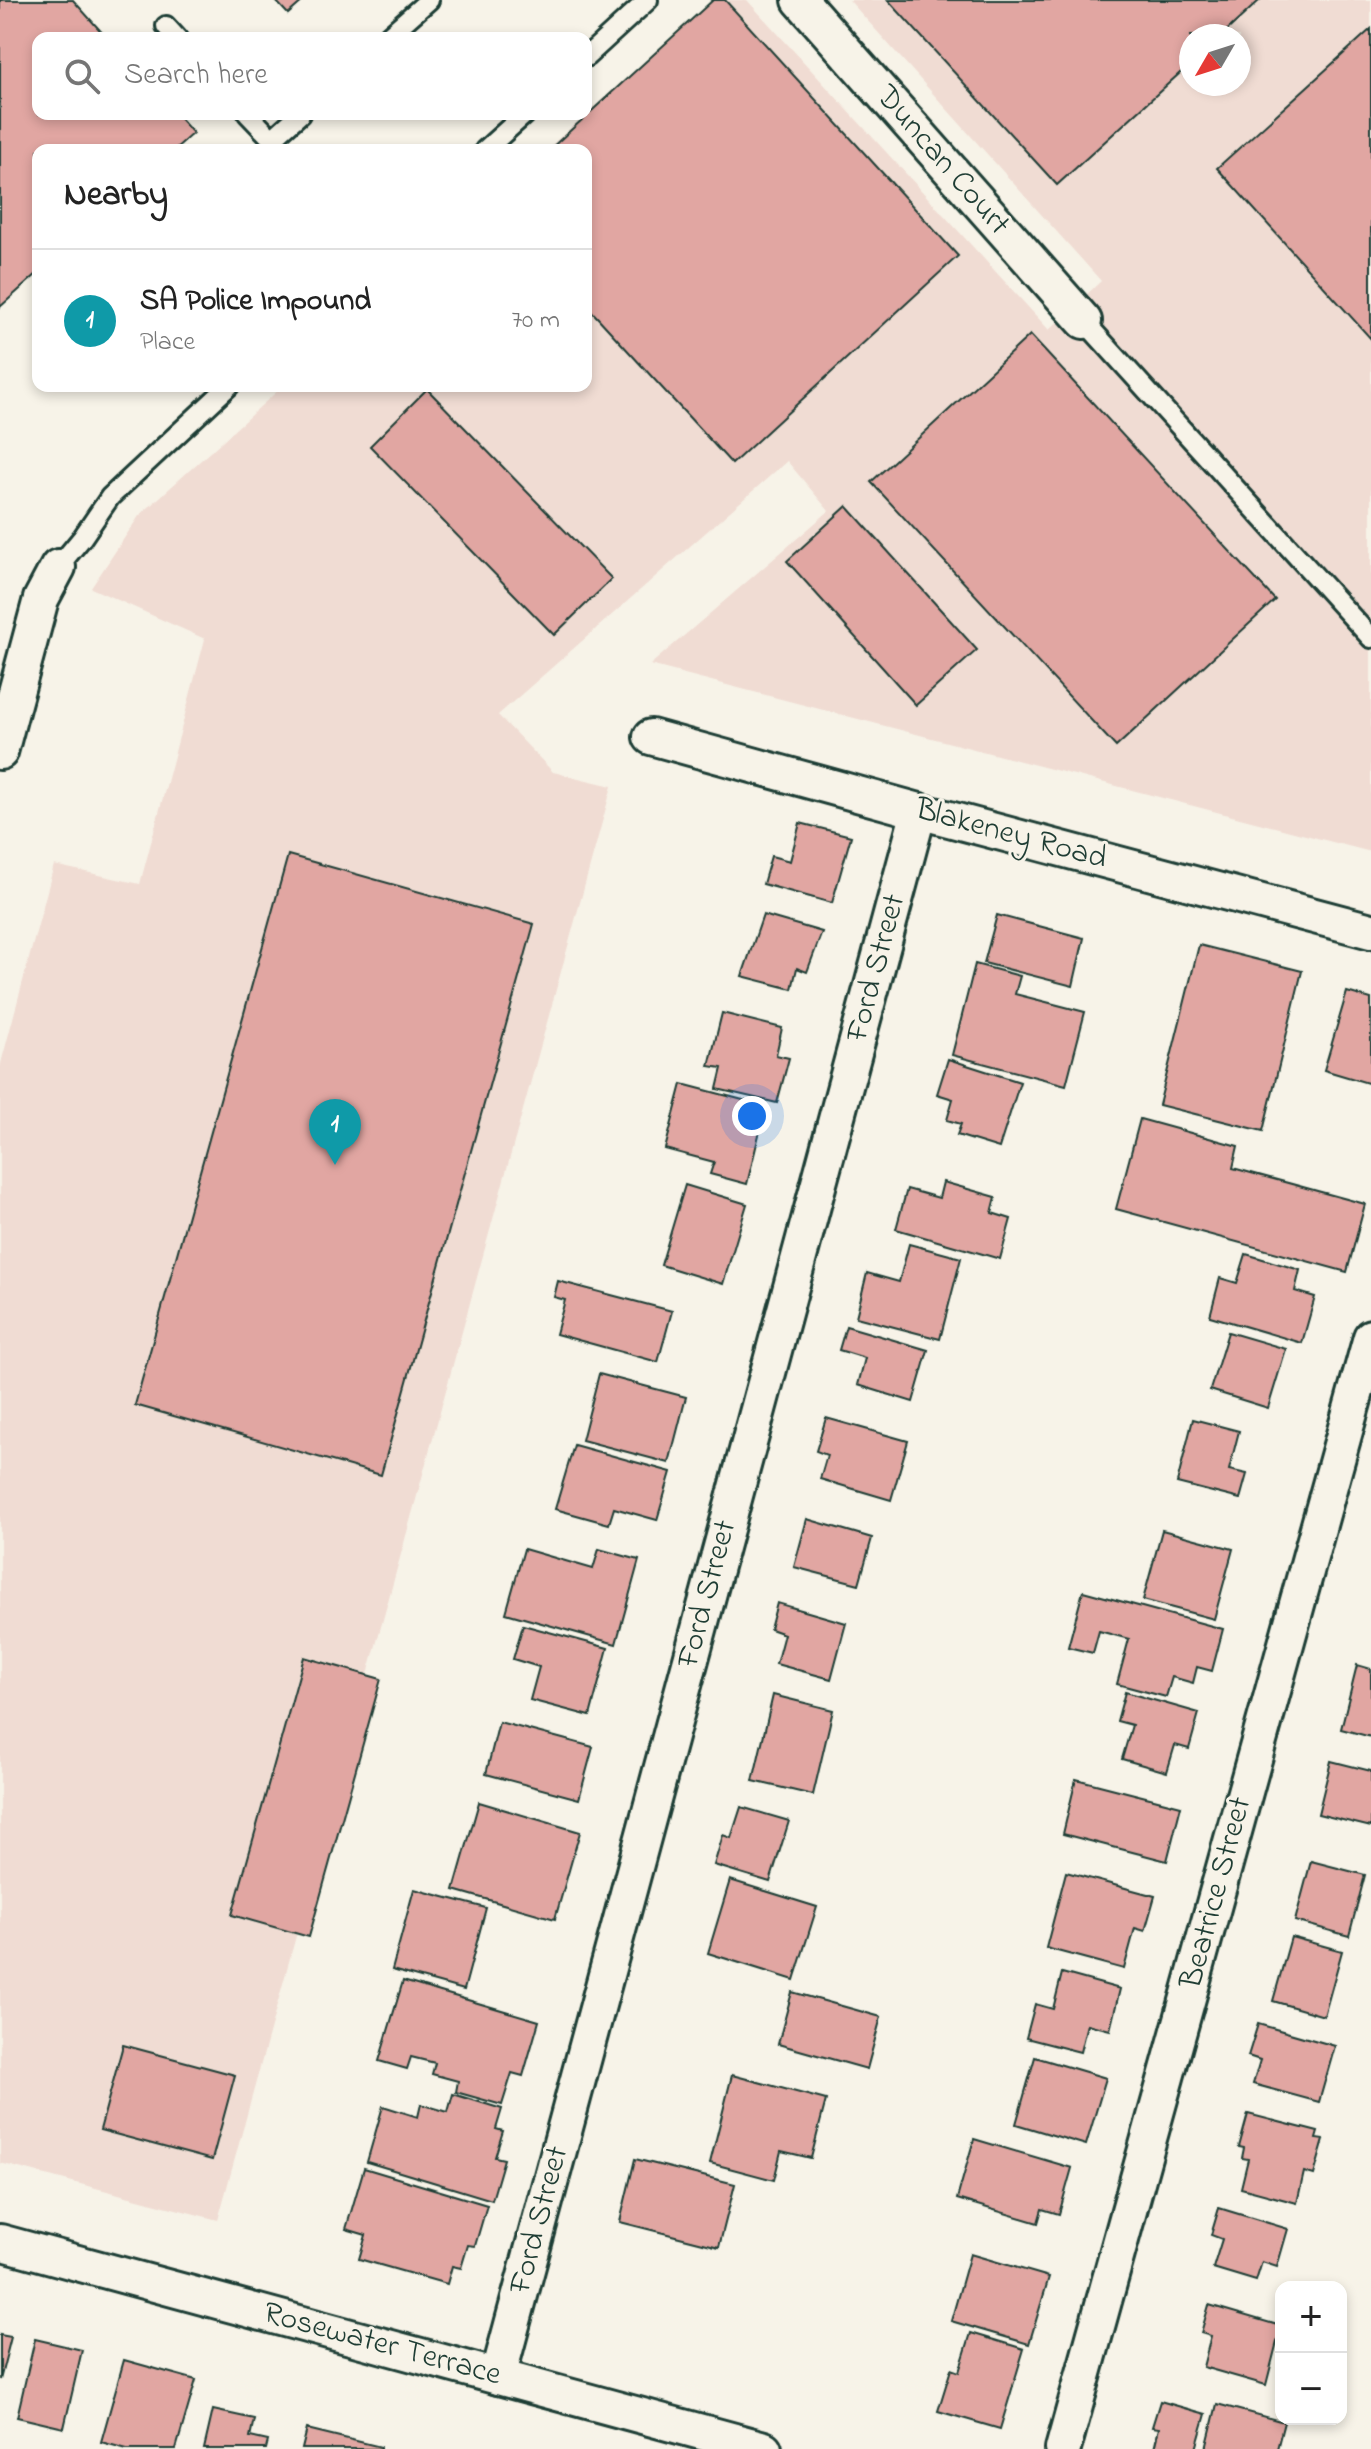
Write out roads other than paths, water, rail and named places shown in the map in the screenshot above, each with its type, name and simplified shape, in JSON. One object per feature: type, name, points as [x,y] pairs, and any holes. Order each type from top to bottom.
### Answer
[{"type":"street","name":"Duncan Court","points":[[800,0],[1084,321]]},
{"type":"street","points":[[0,752],[41,599],[58,567]]},
{"type":"street","name":"Blakeney Road","points":[[651,737],[1371,931]]},
{"type":"street","name":"Ford Street","points":[[498,2377],[919,811]]},
{"type":"street","name":"Beatrice Street","points":[[1063,2449],[1371,1337]]},
{"type":"street","name":"Rosewater Terrace","points":[[0,2242],[764,2449]]},
{"type":"lane","points":[[393,32],[429,0]]},
{"type":"lane","points":[[592,51],[648,0]]},
{"type":"lane","points":[[254,120],[272,139],[293,120]]},
{"type":"lane","points":[[492,144],[518,120]]},
{"type":"lane","points":[[1084,321],[1371,638]]},
{"type":"lane","points":[[58,567],[110,497],[223,392]]},
{"type":"place","name":"SA Police Impound","points":[[335,1165]]}]
